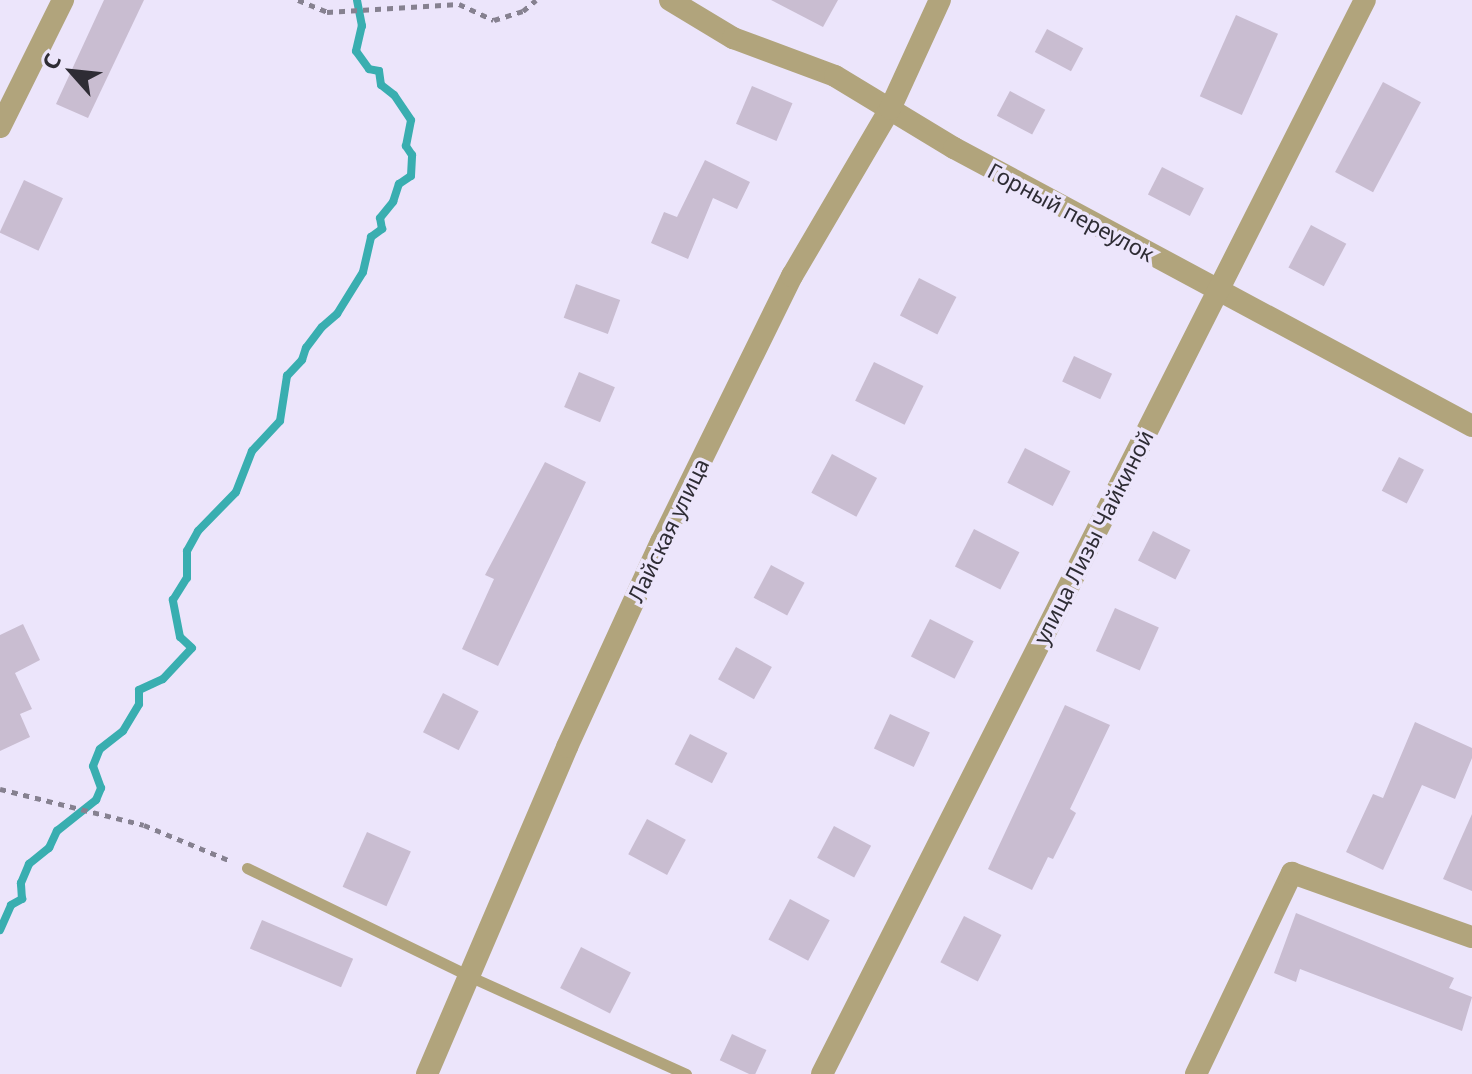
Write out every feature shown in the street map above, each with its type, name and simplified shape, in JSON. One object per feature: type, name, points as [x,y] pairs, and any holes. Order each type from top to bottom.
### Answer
[{"type":"street","points":[[0,127],[63,0]]},
{"type":"street","name":"Горный переулок","points":[[670,0],[733,38],[835,76],[954,148],[1472,426]]},
{"type":"street","name":"Лайская улица","points":[[427,1074],[567,747],[661,542],[792,276],[890,109],[940,0]]},
{"type":"street","name":"улица Лизы Чайкиной","points":[[823,1074],[1365,0]]},
{"type":"street","points":[[1196,1074],[1292,873],[1472,937]]},
{"type":"lane","points":[[247,868],[471,977],[686,1074]]},
{"type":"path","points":[[298,0],[327,12],[459,4],[494,20],[523,11],[536,0]]},
{"type":"path","points":[[0,789],[144,825],[247,868]]},
{"type":"building","points":[[104,0],[144,0],[88,118],[56,104]]},
{"type":"building","points":[[771,0],[838,0],[823,27]]},
{"type":"building","points":[[1236,15],[1278,34],[1242,115],[1200,96]]},
{"type":"building","points":[[1047,29],[1083,48],[1071,71],[1035,52]]},
{"type":"building","points":[[1383,82],[1421,102],[1373,192],[1335,172]]},
{"type":"building","points":[[752,86],[793,103],[776,141],[736,124]]},
{"type":"building","points":[[1010,91],[1045,110],[1032,135],[997,116]]},
{"type":"building","points":[[705,160],[750,182],[737,209],[713,198],[688,259],[651,243],[664,212],[677,217]]},
{"type":"building","points":[[1162,167],[1204,188],[1190,216],[1148,195]]},
{"type":"building","points":[[24,180],[63,198],[38,251],[0,233]]},
{"type":"building","points":[[1311,225],[1346,244],[1324,286],[1288,267]]},
{"type":"building","points":[[919,278],[956,297],[937,334],[900,315]]},
{"type":"building","points":[[576,284],[620,300],[608,334],[564,318]]},
{"type":"building","points":[[1074,356],[1112,374],[1100,399],[1062,381]]},
{"type":"building","points":[[874,362],[923,386],[905,425],[855,401]]},
{"type":"building","points":[[579,372],[615,387],[600,422],[564,407]]},
{"type":"building","points":[[1025,448],[1070,471],[1053,506],[1007,483]]},
{"type":"building","points":[[832,454],[877,478],[856,517],[811,493]]},
{"type":"building","points":[[1399,457],[1424,470],[1407,504],[1382,491]]},
{"type":"building","points":[[545,462],[586,482],[498,666],[462,649],[494,579],[485,575]]},
{"type":"building","points":[[974,529],[1019,552],[1000,590],[955,566]]},
{"type":"building","points":[[1153,531],[1190,550],[1175,579],[1138,560]]},
{"type":"building","points":[[771,565],[805,583],[787,616],[754,598]]},
{"type":"building","points":[[1115,608],[1159,628],[1140,670],[1096,651]]},
{"type":"building","points":[[930,619],[974,641],[955,679],[911,656]]},
{"type":"building","points":[[23,624],[40,660],[15,673],[32,709],[20,714],[30,737],[0,751],[0,635]]},
{"type":"building","points":[[736,647],[772,667],[754,699],[718,679]]},
{"type":"building","points":[[443,693],[479,711],[459,750],[423,732]]},
{"type":"building","points":[[1065,705],[1110,725],[1070,809],[1076,813],[1053,859],[1048,857],[1032,890],[988,869]]},
{"type":"building","points":[[890,714],[930,733],[914,767],[874,748]]},
{"type":"building","points":[[1415,722],[1472,748],[1472,758],[1455,799],[1422,785],[1383,870],[1346,852],[1373,794],[1383,798]]},
{"type":"building","points":[[690,734],[727,753],[712,783],[675,764]]},
{"type":"building","points":[[1472,814],[1472,891],[1443,879]]},
{"type":"building","points":[[647,819],[686,840],[667,875],[628,854]]},
{"type":"building","points":[[834,826],[871,846],[854,878],[817,858]]},
{"type":"building","points":[[367,832],[411,852],[386,906],[343,887]]},
{"type":"building","points":[[790,899],[830,920],[808,961],[768,940]]},
{"type":"building","points":[[1296,913],[1454,978],[1449,988],[1472,997],[1462,1031],[1300,969],[1296,982],[1274,973]]},
{"type":"building","points":[[964,916],[1001,935],[978,981],[940,962]]},
{"type":"building","points":[[262,920],[353,959],[341,987],[250,949]]},
{"type":"building","points":[[581,947],[631,972],[610,1013],[560,988]]},
{"type":"building","points":[[732,1034],[766,1050],[755,1074],[720,1060]]},
{"type":"waterway","points":[[0,930],[11,905],[22,899],[21,883],[29,864],[49,848],[57,831],[96,800],[101,788],[93,766],[100,749],[123,731],[139,704],[139,690],[163,679],[192,648],[180,637],[173,600],[187,578],[187,551],[198,531],[236,492],[252,451],[280,421],[287,376],[302,360],[306,348],[322,327],[337,314],[363,272],[371,237],[382,229],[380,218],[393,202],[399,184],[411,176],[412,155],[406,146],[411,120],[394,95],[381,85],[379,71],[369,69],[356,51],[362,26],[357,0]]}]
